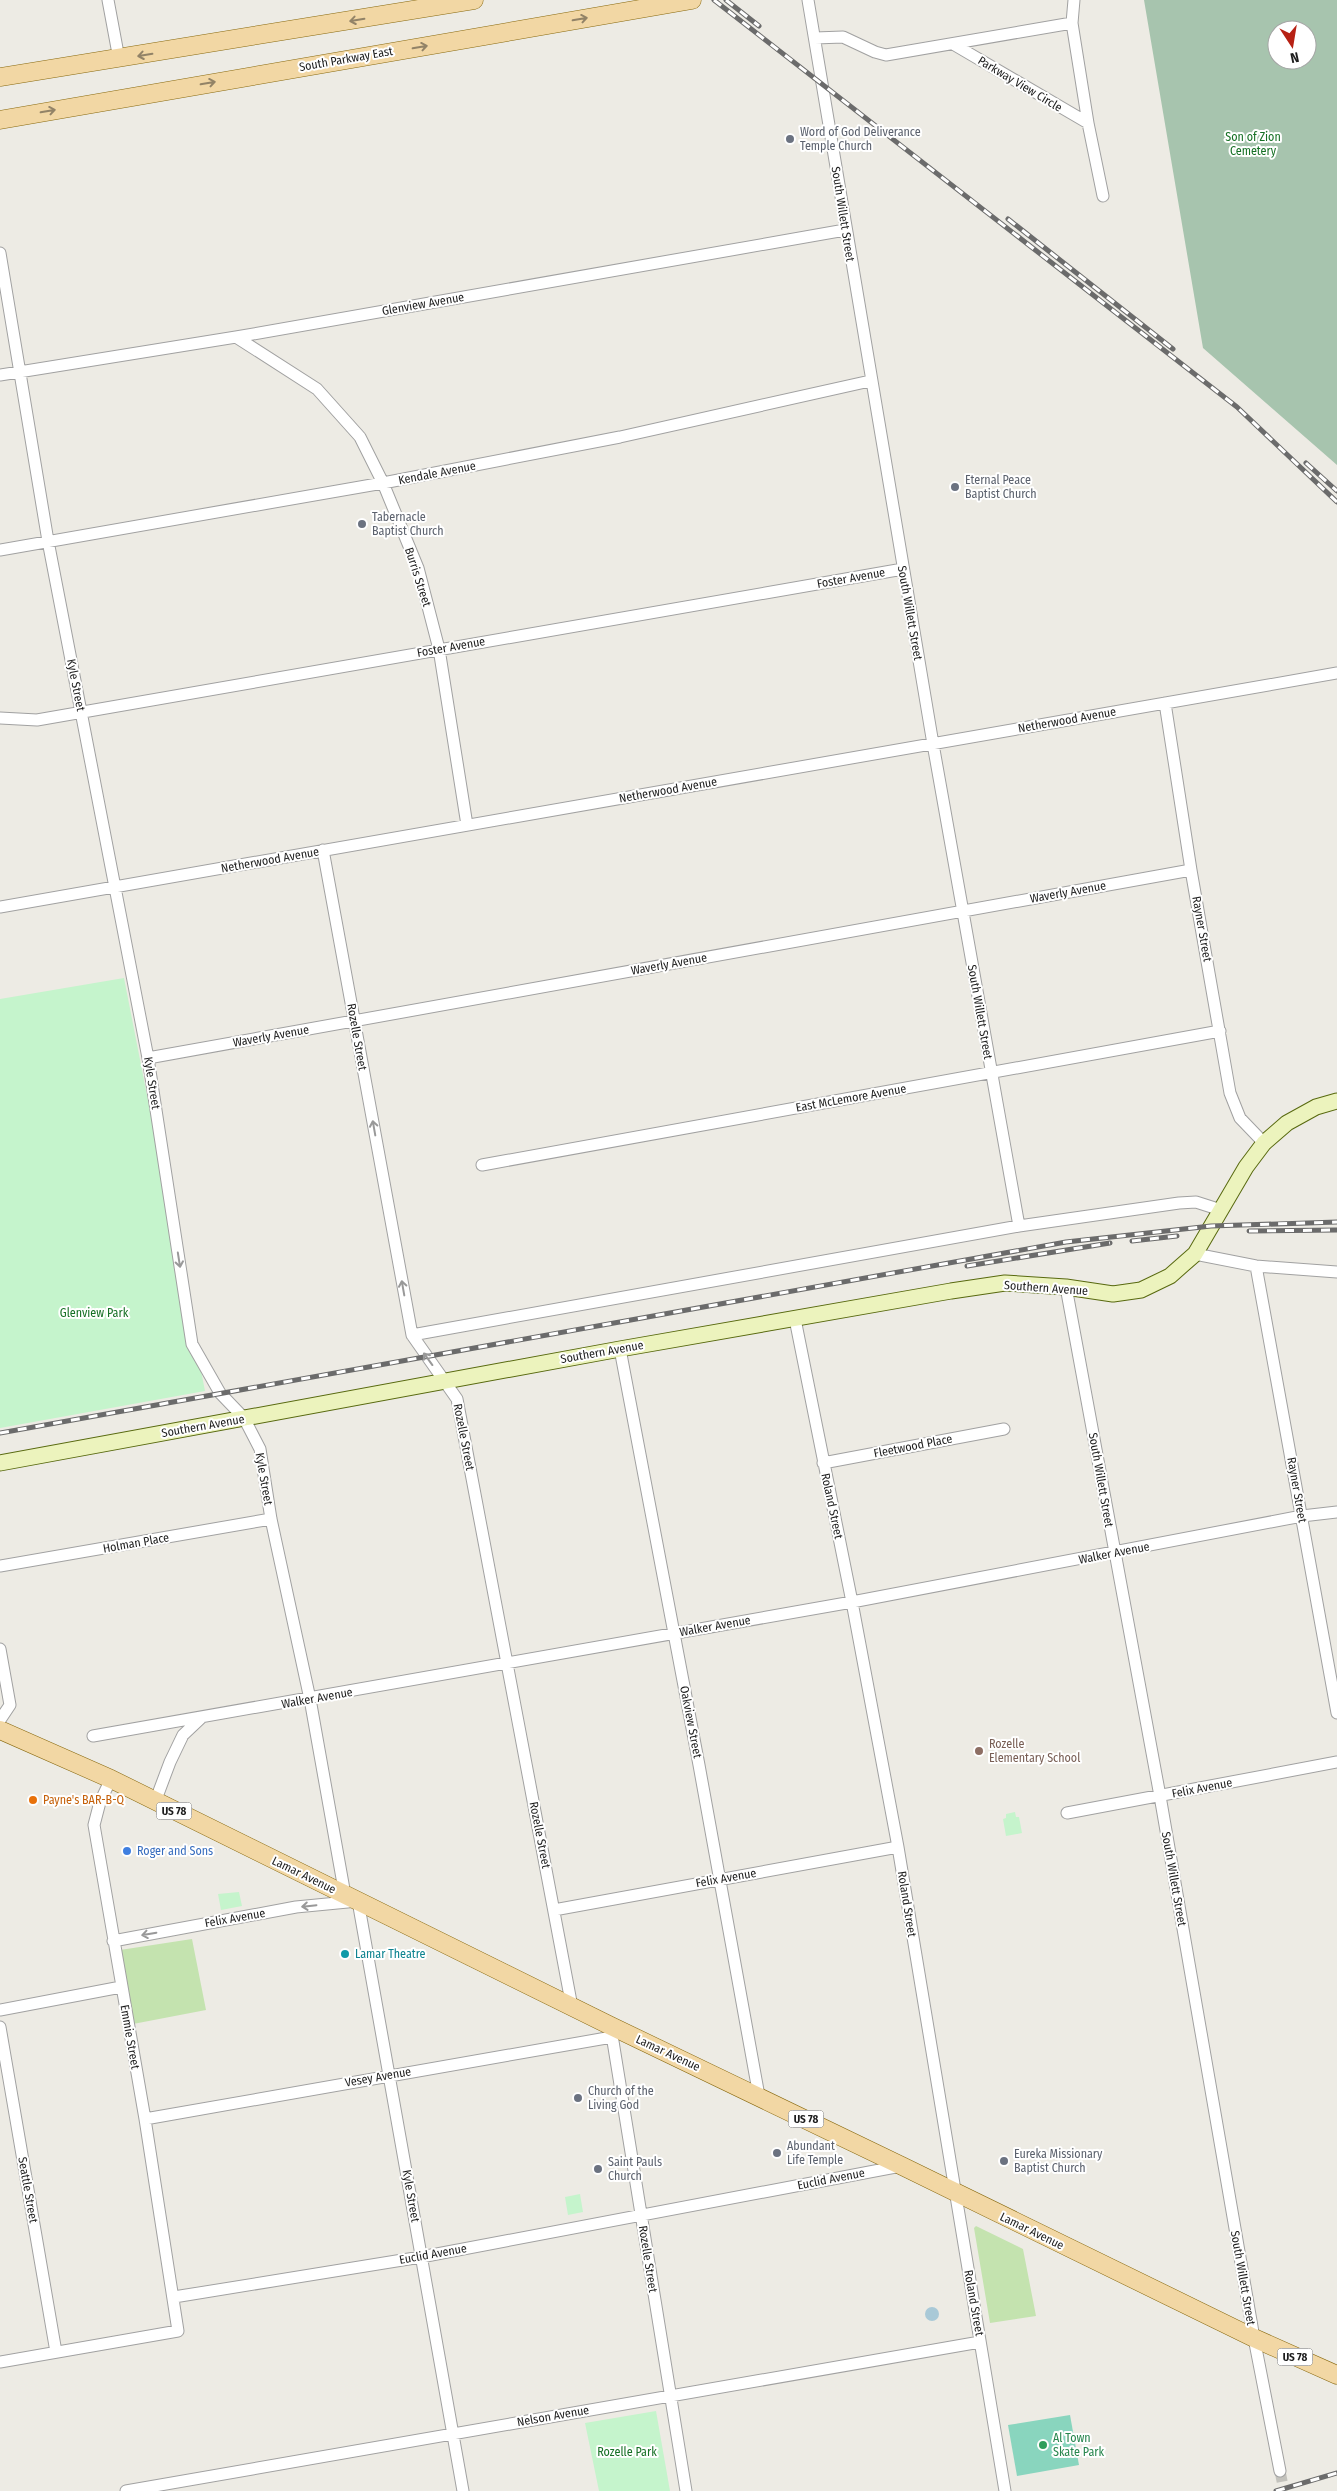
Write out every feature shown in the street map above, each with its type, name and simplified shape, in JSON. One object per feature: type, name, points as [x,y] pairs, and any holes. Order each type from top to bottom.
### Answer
[{"type":"main road","points":[[0,77],[474,0]]},
{"type":"main road","name":"South Parkway East","points":[[0,120],[692,0]]},
{"type":"main road","points":[[1221,1210],[1246,1167],[1264,1143],[1287,1123],[1316,1107],[1337,1101]]},
{"type":"main road","name":"Southern Avenue","points":[[0,1463],[620,1349],[1005,1283],[1066,1287],[1113,1294],[1141,1290],[1170,1276],[1195,1254],[1221,1210]]},
{"type":"main road","name":"Lamar Avenue","points":[[0,1730],[111,1780],[352,1898],[572,2008],[611,2031],[759,2096],[1254,2338],[1337,2375]]},
{"type":"street","points":[[108,0],[119,59]]},
{"type":"street","name":"South Willett Street","points":[[808,0],[870,382],[932,744],[1018,1226]]},
{"type":"street","points":[[1074,0],[1072,23],[1088,123],[1103,196]]},
{"type":"street","name":"Parkway View Circle","points":[[814,38],[843,37],[875,52],[886,54],[1072,23]]},
{"type":"street","name":"Parkway View Circle","points":[[953,44],[1088,123]]},
{"type":"street","name":"Glenview Avenue","points":[[0,375],[236,337],[845,230]]},
{"type":"street","name":"Kyle Street","points":[[0,253],[48,541],[82,712],[113,887],[148,1058],[192,1344],[220,1393],[244,1418],[260,1449],[272,1519],[389,2075],[463,2491]]},
{"type":"street","name":"Burris Street","points":[[236,337],[317,389],[360,437],[383,483],[418,568],[439,649],[467,825]]},
{"type":"street","name":"Kendale Avenue","points":[[0,550],[383,483],[620,437],[870,382]]},
{"type":"street","name":"Foster Avenue","points":[[0,718],[37,720],[903,569]]},
{"type":"street","name":"Netherwood Avenue","points":[[0,907],[1337,672]]},
{"type":"street","name":"Rayner Street","points":[[1165,703],[1191,870],[1230,1093],[1240,1118],[1264,1143]]},
{"type":"street","name":"Rozelle Street","points":[[323,850],[412,1336],[457,1399],[572,2008]]},
{"type":"street","name":"Waverly Avenue","points":[[148,1058],[1191,870]]},
{"type":"street","name":"East McLemore Avenue","points":[[482,1164],[1220,1031]]},
{"type":"street","points":[[412,1336],[1018,1226],[1178,1203],[1196,1202],[1221,1210]]},
{"type":"street","points":[[1195,1254],[1256,1266],[1337,1272]]},
{"type":"street","name":"Rayner Street","points":[[1256,1266],[1337,1713]]},
{"type":"street","name":"South Willett Street","points":[[1066,1287],[1160,1796],[1254,2338],[1280,2471]]},
{"type":"street","name":"Roland Street","points":[[795,1319],[852,1602],[898,1847],[958,2194],[980,2342],[1006,2491]]},
{"type":"street","name":"Oakview Street","points":[[620,1349],[759,2096]]},
{"type":"street","name":"Fleetwood Place","points":[[823,1463],[1004,1429]]},
{"type":"street","name":"Walker Avenue","points":[[93,1736],[852,1602],[1302,1516],[1337,1512]]},
{"type":"street","name":"Holman Place","points":[[0,1566],[272,1519]]},
{"type":"street","points":[[0,1649],[10,1705],[0,1720]]},
{"type":"street","points":[[155,1802],[170,1762],[183,1735],[201,1718]]},
{"type":"street","name":"Felix Avenue","points":[[1067,1814],[1337,1762]]},
{"type":"street","name":"Emmie Street","points":[[111,1780],[100,1802],[94,1825],[174,2297]]},
{"type":"street","name":"Felix Avenue","points":[[554,1910],[898,1847]]},
{"type":"street","name":"Felix Avenue","points":[[114,1941],[352,1898]]},
{"type":"street","points":[[0,2010],[120,1986]]},
{"type":"street","name":"Seattle Street","points":[[0,2027],[56,2352]]},
{"type":"street","name":"Rozelle Street","points":[[611,2031],[686,2491]]},
{"type":"street","name":"Vesey Avenue","points":[[145,2119],[389,2075],[611,2031]]},
{"type":"street","name":"Euclid Avenue","points":[[174,2297],[421,2256],[902,2166]]},
{"type":"street","points":[[0,2362],[178,2331],[174,2297]]},
{"type":"street","name":"Nelson Avenue","points":[[126,2491],[980,2342]]},
{"type":"green space","name":"Son of Zion Cemetery","points":[[1144,0],[1337,0],[1337,465],[1203,348]]},
{"type":"green space","name":"Glenview Park","points":[[124,978],[205,1391],[0,1428],[0,999]]},
{"type":"green space","points":[[1015,1812],[1016,1817],[1019,1817],[1022,1833],[1006,1836],[1003,1819],[1006,1818],[1006,1814]]},
{"type":"green space","points":[[239,1892],[242,1906],[221,1910],[218,1894]]},
{"type":"green space","points":[[192,1939],[206,2010],[133,2024],[120,1950]]},
{"type":"green space","points":[[580,2194],[583,2212],[568,2215],[565,2197]]},
{"type":"green space","points":[[976,2226],[1023,2249],[1036,2316],[990,2323],[974,2228]]},
{"type":"green space","name":"Rozelle Park","points":[[656,2411],[670,2491],[599,2491],[585,2423]]},
{"type":"green space","name":"Al Town Skate Park","points":[[1070,2415],[1079,2465],[1017,2476],[1008,2425]]},
{"type":"water","points":[[929,2307],[935,2307],[939,2314],[935,2321],[929,2321],[925,2317],[925,2311]]},
{"type":"tunnel","points":[[1280,2471],[1284,2491]]},
{"type":"railway","points":[[714,0],[1237,407],[1337,502]]},
{"type":"railway","points":[[726,0],[759,26]]},
{"type":"railway","points":[[1008,219],[1173,349]]},
{"type":"railway","points":[[1306,463],[1337,491]]},
{"type":"railway","points":[[0,1433],[1066,1242],[1211,1226],[1337,1222]]},
{"type":"railway","points":[[1249,1231],[1337,1230]]},
{"type":"railway","points":[[1132,1241],[1177,1236]]},
{"type":"railway","points":[[967,1266],[1110,1243]]},
{"type":"railway","points":[[1276,2491],[1337,2473]]},
{"type":"place","name":"Word of God Deliverance Temple Church","points":[[790,139]]},
{"type":"place","name":"Eternal Peace Baptist Church","points":[[955,487]]},
{"type":"place","name":"Tabernacle Baptist Church","points":[[362,524]]},
{"type":"place","name":"Rozelle Elementary School","points":[[979,1751]]},
{"type":"place","name":"Payne's BAR-B-Q","points":[[33,1800]]},
{"type":"place","name":"Roger and Sons","points":[[127,1851]]},
{"type":"place","name":"Lamar Theatre","points":[[345,1954]]},
{"type":"place","name":"Church of the Living God","points":[[578,2098]]},
{"type":"place","name":"Abundant Life Temple","points":[[777,2153]]},
{"type":"place","name":"Eureka Missionary Baptist Church","points":[[1004,2161]]},
{"type":"place","name":"Saint Pauls Church","points":[[598,2169]]},
{"type":"place","name":"Al Town Skate Park","points":[[1043,2445]]}]
